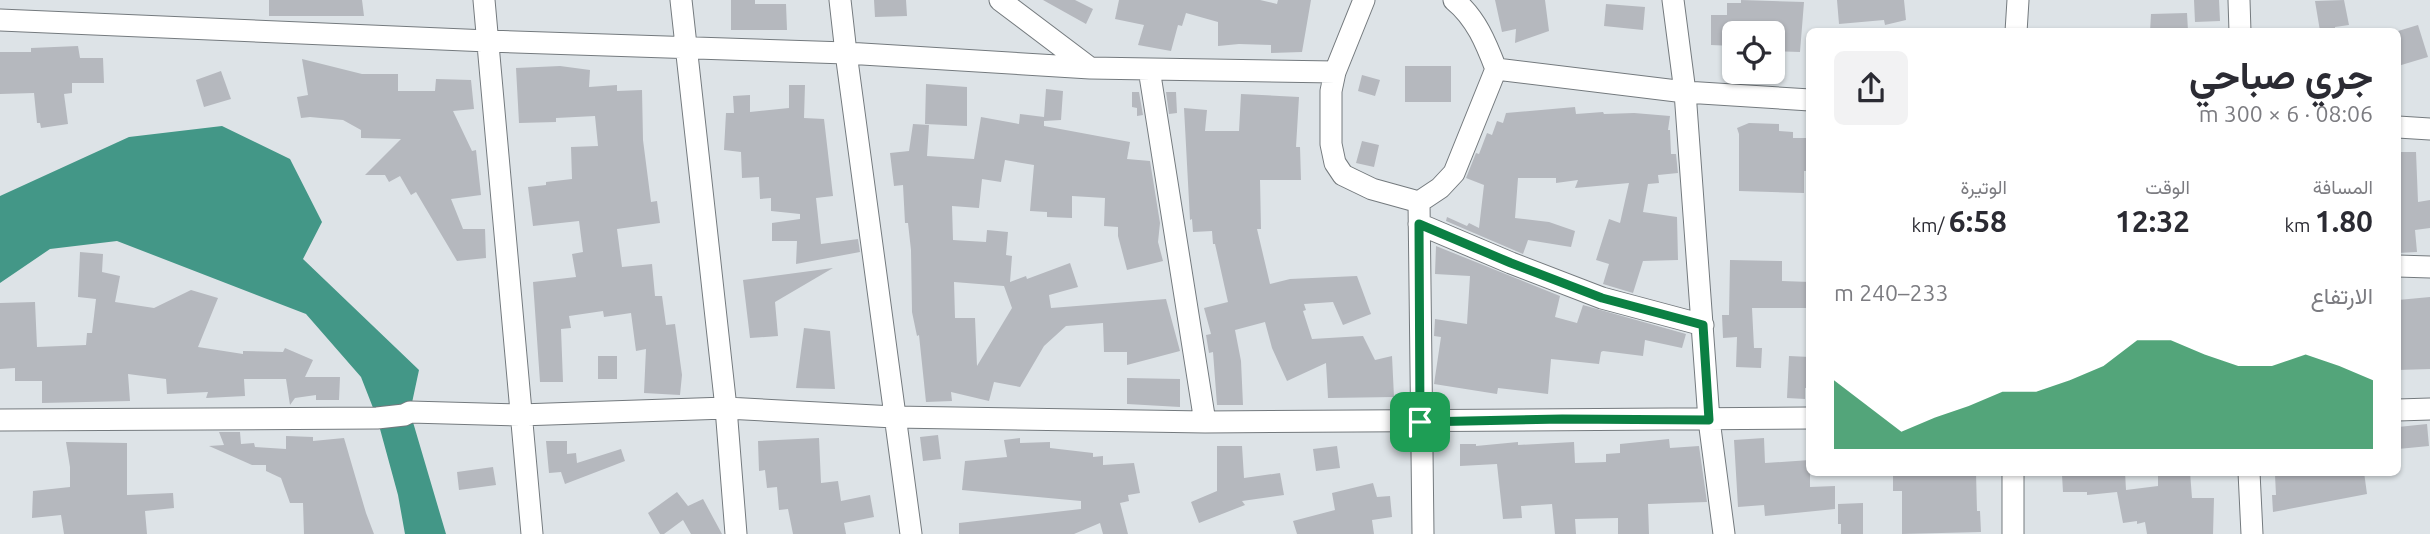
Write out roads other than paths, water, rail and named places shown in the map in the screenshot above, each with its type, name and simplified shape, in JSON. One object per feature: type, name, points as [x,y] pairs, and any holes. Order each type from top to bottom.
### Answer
[{"type":"street","points":[[484,0],[532,534]]},
{"type":"street","points":[[681,0],[726,408],[736,534]]},
{"type":"street","points":[[840,0],[911,534]]},
{"type":"street","points":[[1000,0],[1090,68]]},
{"type":"street","points":[[1364,0],[1335,72],[1331,91],[1331,144],[1335,163],[1343,175],[1372,189],[1419,202],[1440,188],[1454,173],[1496,69],[1469,12],[1454,0]]},
{"type":"street","points":[[1673,0],[1685,92],[1709,420],[1724,534]]},
{"type":"street","points":[[2016,28],[2018,0]]},
{"type":"street","points":[[2239,0],[2240,28]]},
{"type":"street","points":[[0,20],[846,53],[1090,68],[1335,72]]},
{"type":"street","points":[[1149,69],[1205,422]]},
{"type":"street","points":[[1496,69],[1685,92],[1806,100]]},
{"type":"street","points":[[2401,127],[2430,129]]},
{"type":"street","points":[[1419,202],[1423,534]]},
{"type":"street","points":[[1419,224],[1602,298],[1703,325]]},
{"type":"street","points":[[2401,266],[2430,267]]},
{"type":"street","points":[[0,420],[377,418],[410,412],[520,415],[726,408],[894,417],[1205,422],[1806,418]]},
{"type":"street","points":[[2401,411],[2430,409]]},
{"type":"street","points":[[2013,476],[2013,534]]},
{"type":"street","points":[[2249,476],[2252,534]]}]
